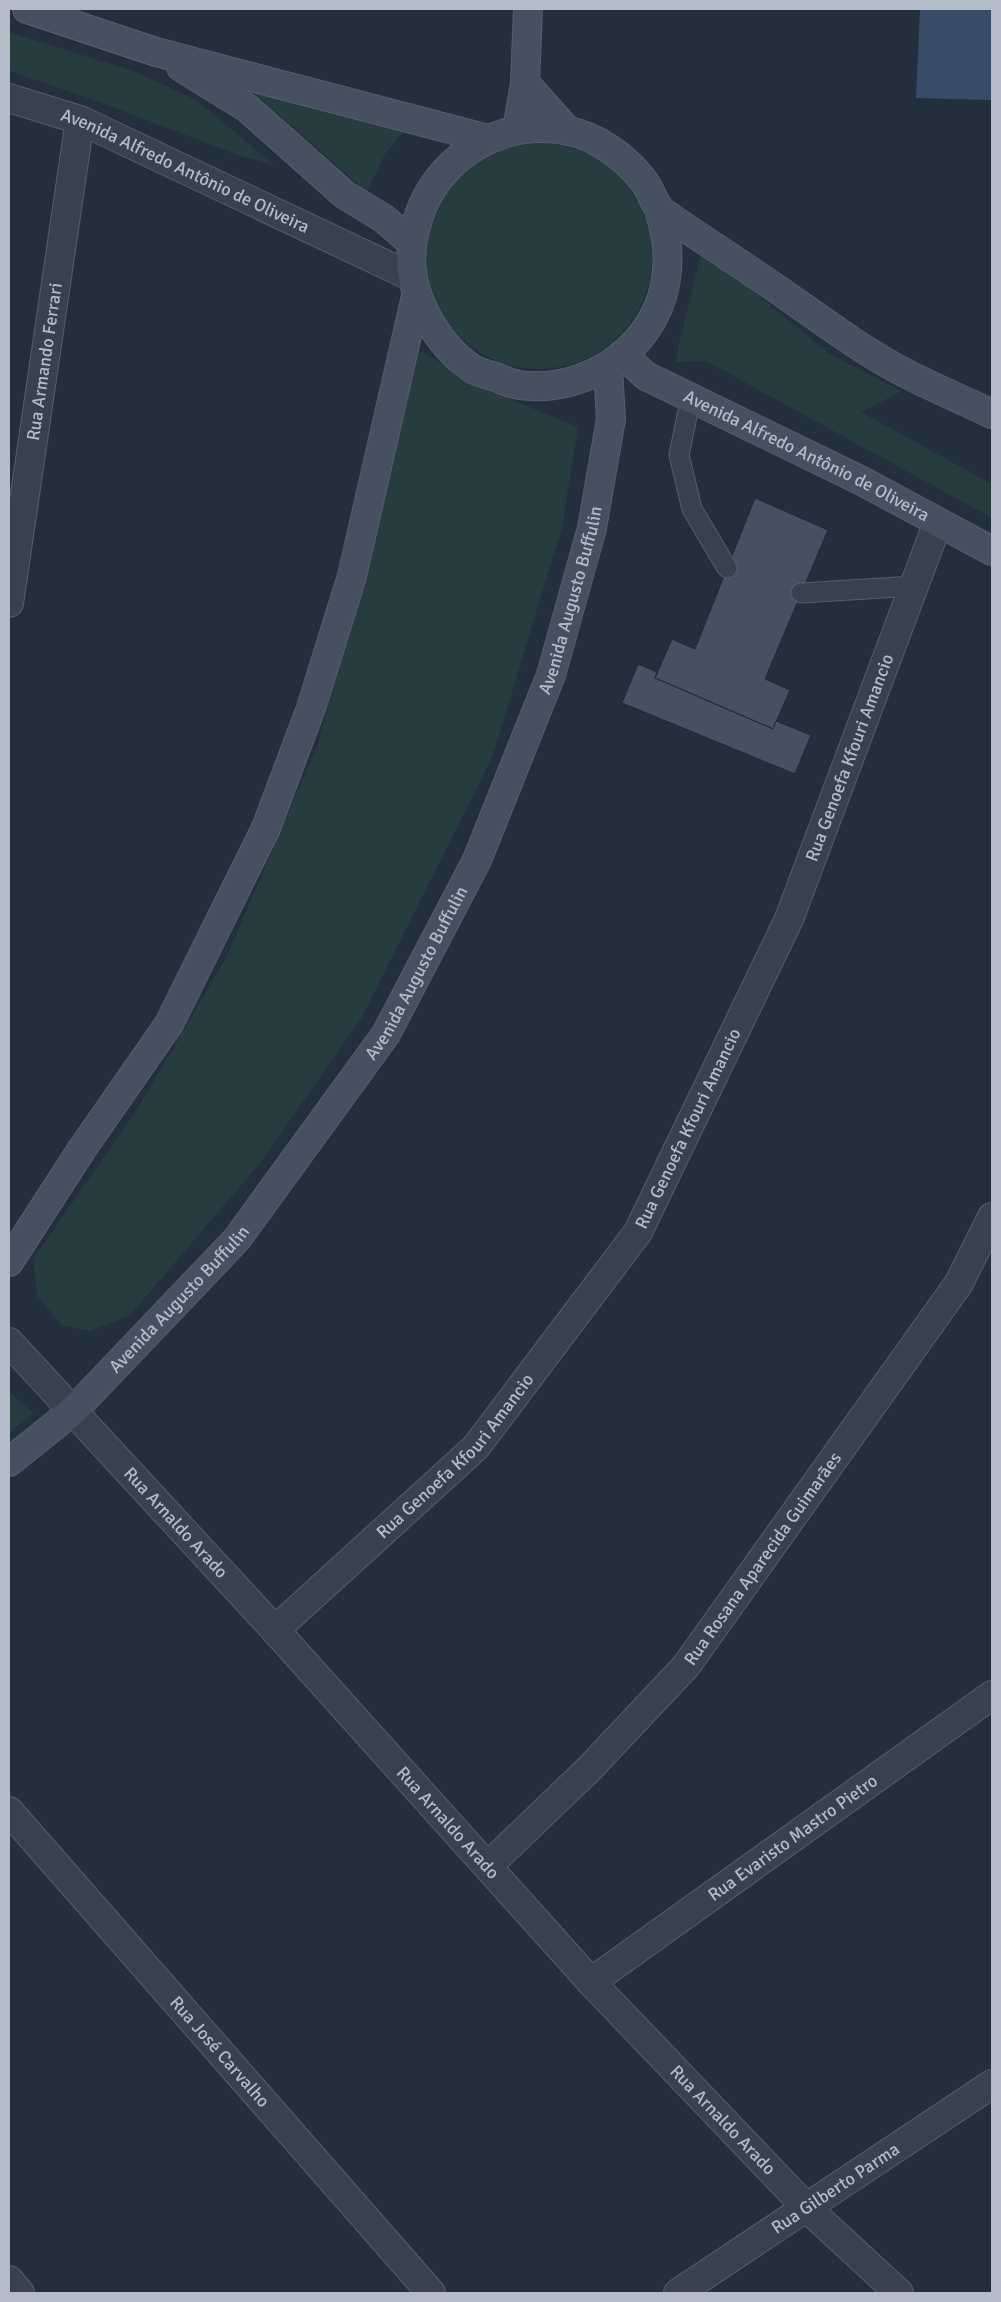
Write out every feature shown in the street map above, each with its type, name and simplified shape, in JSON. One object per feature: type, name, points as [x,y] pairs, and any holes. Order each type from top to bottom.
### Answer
[{"type":"street","points":[[27,9],[156,52],[488,139]]},
{"type":"street","points":[[517,130],[525,83],[528,9]]},
{"type":"street","points":[[9,1262],[82,1149],[169,1024],[266,828],[311,708],[352,576],[412,268],[420,210],[436,180],[460,156],[488,139],[517,130],[543,128],[568,131],[597,142],[624,159],[645,182],[660,210],[667,241],[668,273],[660,303],[645,332],[616,362],[564,385],[517,385],[474,369],[439,338],[412,268],[383,218],[345,195],[247,108],[156,52]]},
{"type":"street","points":[[525,83],[568,131]]},
{"type":"street","name":"Avenida Alfredo Antônio de Oliveira","points":[[9,98],[80,120],[358,254],[412,268]]},
{"type":"street","name":"Rua Armando Ferrari","points":[[9,603],[80,120]]},
{"type":"street","points":[[660,210],[707,240],[820,319],[903,372],[992,414]]},
{"type":"street","name":"Avenida Alfredo Antônio de Oliveira","points":[[616,362],[862,481],[992,551]]},
{"type":"street","name":"Avenida Augusto Buffulin","points":[[9,1462],[74,1410],[237,1238],[386,1034],[477,860],[551,675],[592,528],[610,419],[616,362]]},
{"type":"street","name":"Rua Genoefa Kfouri Amancio","points":[[275,1630],[476,1448],[638,1232],[789,919],[938,522]]},
{"type":"street","name":"Rua Rosana Aparecida Guimarães","points":[[489,1866],[589,1768],[686,1666],[959,1283],[992,1217]]},
{"type":"street","name":"Rua Arnaldo Arado","points":[[9,1342],[74,1410],[275,1630],[489,1866],[591,1982],[807,2208],[899,2293]]},
{"type":"street","name":"Rua Evaristo Mastro Pietro","points":[[591,1982],[992,1695]]},
{"type":"street","name":"Rua José Carvalho","points":[[9,1811],[431,2293]]},
{"type":"street","name":"Rua Gilberto Parma","points":[[678,2293],[992,2084]]},
{"type":"street","points":[[9,2280],[20,2293]]},
{"type":"lane","points":[[691,397],[679,455],[692,509],[727,568]]},
{"type":"lane","points":[[801,593],[914,586]]},
{"type":"green space","points":[[9,32],[139,73],[196,100],[273,164],[241,156],[91,99],[9,71]]},
{"type":"green space","points":[[249,89],[406,129],[385,154],[367,192]]},
{"type":"green space","points":[[528,143],[550,143],[582,151],[592,156],[611,168],[627,184],[644,213],[650,234],[652,256],[650,278],[644,299],[627,328],[611,344],[582,361],[550,369],[528,369],[496,361],[486,356],[467,344],[451,328],[434,299],[426,267],[426,245],[434,213],[439,203],[451,184],[467,168],[496,151]]},
{"type":"green space","points":[[701,253],[719,263],[830,354],[902,391],[861,412],[992,484],[992,518],[706,361],[675,362]]},
{"type":"green space","points":[[415,348],[490,391],[578,427],[562,527],[492,758],[362,1017],[261,1162],[130,1315],[90,1331],[62,1325],[37,1296],[33,1259],[137,1110],[227,956],[318,744],[367,561]]},
{"type":"green space","points":[[9,1392],[34,1413],[9,1433]]},
{"type":"water","points":[[920,9],[992,9],[992,100],[916,98]]},
{"type":"building","points":[[755,498],[828,530],[765,679],[790,690],[773,729],[655,678],[672,639],[695,649]]},
{"type":"building","points":[[638,664],[657,672],[655,678],[773,729],[776,721],[811,735],[795,774],[622,703]]}]
